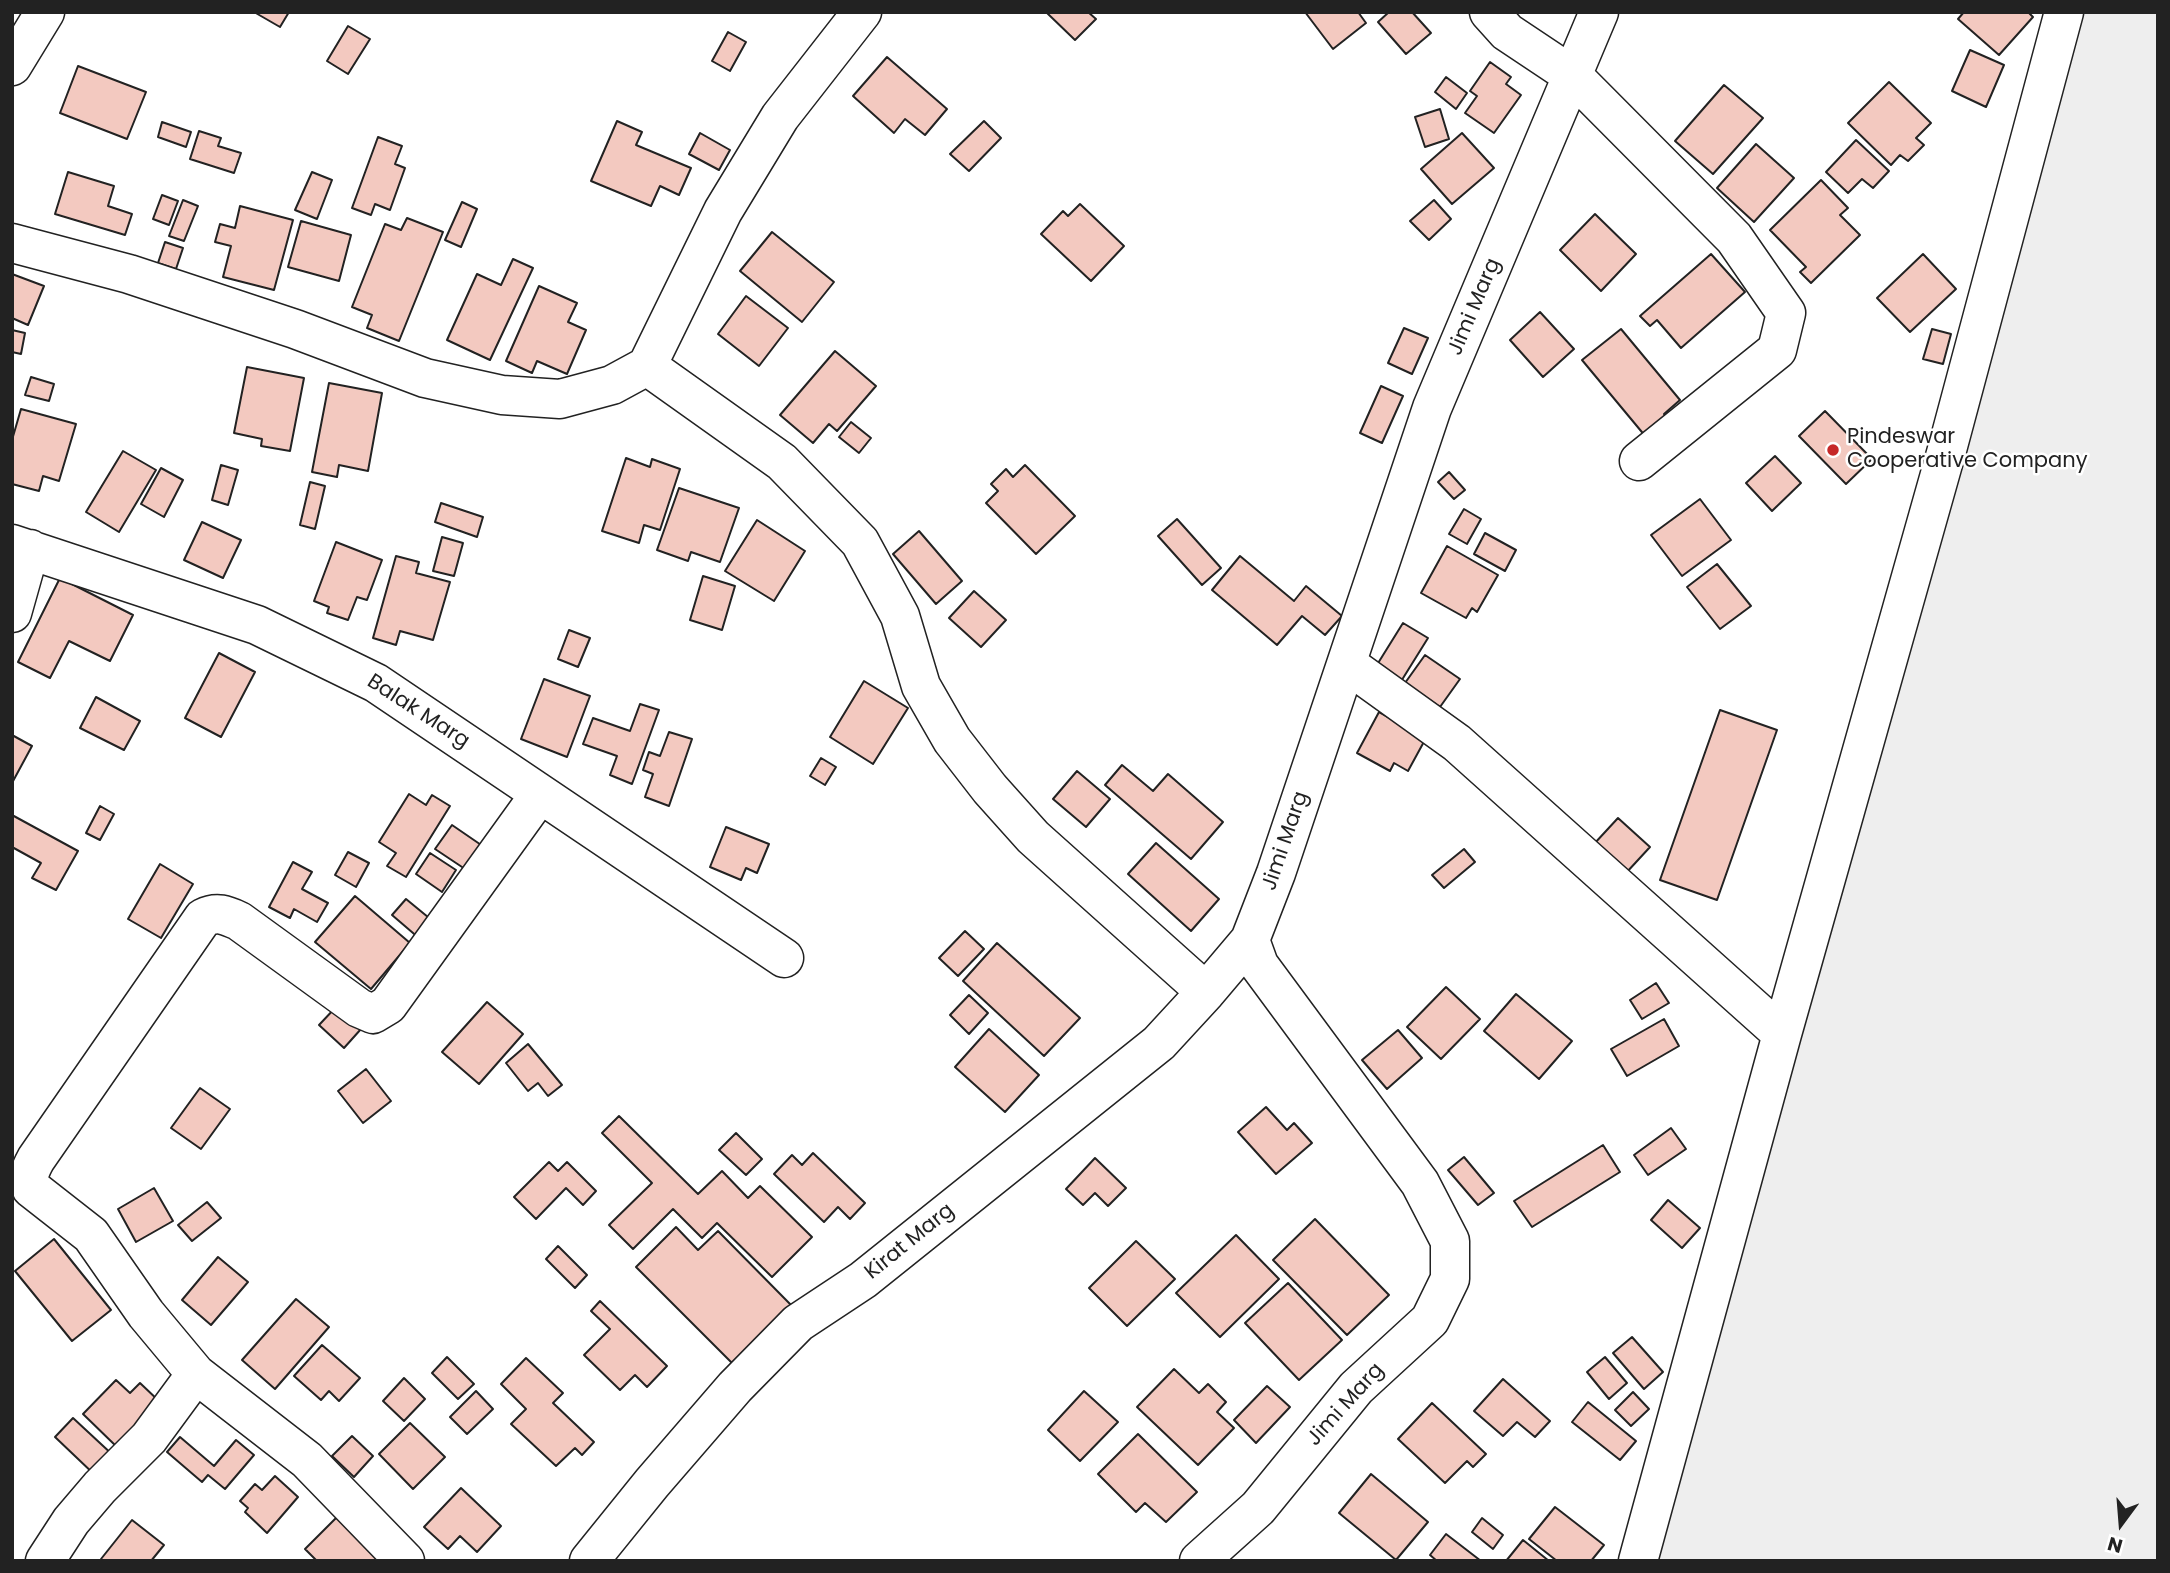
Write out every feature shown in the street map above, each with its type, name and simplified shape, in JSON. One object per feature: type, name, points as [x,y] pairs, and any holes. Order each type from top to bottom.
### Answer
[{"type":"street","points":[[12,66],[45,12]]},
{"type":"street","points":[[12,243],[130,274],[295,329],[425,378],[502,395],[560,399],[612,385],[647,366],[723,211],[780,117],[862,12]]},
{"type":"street","points":[[1489,12],[1507,32],[1573,76],[1734,238],[1786,313],[1777,350],[1639,461]]},
{"type":"street","name":"Jimi Marg","points":[[1199,1561],[1258,1508],[1356,1388],[1430,1320],[1450,1279],[1450,1241],[1420,1183],[1259,965],[1250,940],[1276,873],[1432,408],[1599,12]]},
{"type":"street","points":[[1638,1561],[1782,1034],[1944,460],[2064,12]]},
{"type":"street","points":[[647,366],[782,462],[860,542],[900,616],[921,686],[959,750],[1033,837],[1206,992]]},
{"type":"street","points":[[12,613],[21,546]]},
{"type":"street","name":"Balak Marg","points":[[21,546],[257,625],[376,683],[784,958]]},
{"type":"street","points":[[1347,664],[1457,743],[1782,1034]]},
{"type":"street","points":[[405,1561],[307,1460],[196,1374],[146,1314],[91,1235],[32,1188],[28,1178],[36,1159],[203,918],[212,914],[224,914],[239,921],[359,1008],[373,1014],[388,1005],[540,794]]},
{"type":"street","name":"Kirat Marg","points":[[589,1561],[735,1387],[798,1323],[863,1280],[1159,1043],[1250,940]]},
{"type":"street","points":[[44,1561],[71,1521],[100,1487],[149,1438],[196,1374]]},
{"type":"shaded area","points":[[2064,12],[2158,12],[2158,1561],[1638,1561]]},
{"type":"building","points":[[254,12],[289,12],[280,27]]},
{"type":"building","points":[[1088,12],[1096,19],[1075,40],[1047,13]]},
{"type":"building","points":[[1305,12],[1358,12],[1366,23],[1333,49]]},
{"type":"building","points":[[1389,12],[1412,12],[1431,33],[1406,54],[1378,22]]},
{"type":"building","points":[[1964,12],[2028,12],[2033,17],[1999,55],[1958,19]]},
{"type":"building","points":[[348,26],[370,39],[348,74],[327,61]]},
{"type":"building","points":[[728,32],[746,42],[730,71],[712,61]]},
{"type":"building","points":[[1970,50],[2004,65],[1986,107],[1952,91]]},
{"type":"building","points":[[887,57],[947,109],[925,135],[905,119],[894,133],[853,96]]},
{"type":"building","points":[[1490,62],[1511,77],[1506,84],[1521,95],[1494,133],[1465,113],[1477,96],[1470,91]]},
{"type":"building","points":[[78,66],[146,92],[127,139],[60,113]]},
{"type":"building","points":[[1446,77],[1467,93],[1456,109],[1435,92]]},
{"type":"building","points":[[1889,82],[1931,123],[1916,138],[1924,145],[1908,161],[1900,155],[1891,165],[1848,123]]},
{"type":"building","points":[[1724,85],[1763,118],[1713,174],[1675,141]]},
{"type":"building","points":[[1440,109],[1449,139],[1425,147],[1415,117]]},
{"type":"building","points":[[617,121],[642,132],[636,145],[691,168],[679,195],[660,186],[651,206],[591,181]]},
{"type":"building","points":[[984,121],[1001,138],[969,171],[950,154]]},
{"type":"building","points":[[162,122],[191,132],[186,147],[158,137]]},
{"type":"building","points":[[199,131],[221,138],[218,146],[241,153],[234,173],[190,159]]},
{"type":"building","points":[[700,133],[730,150],[719,170],[689,154]]},
{"type":"building","points":[[1462,133],[1494,168],[1452,204],[1421,169]]},
{"type":"building","points":[[378,137],[402,146],[395,164],[405,168],[390,210],[375,204],[371,215],[352,208]]},
{"type":"building","points":[[1856,140],[1889,171],[1873,188],[1862,179],[1848,193],[1826,172]]},
{"type":"building","points":[[1756,144],[1794,178],[1754,222],[1717,188]]},
{"type":"building","points":[[68,172],[114,186],[108,206],[132,214],[125,235],[55,214]]},
{"type":"building","points":[[312,172],[332,180],[317,219],[295,210]]},
{"type":"building","points":[[1821,180],[1848,208],[1840,215],[1860,235],[1811,283],[1800,272],[1806,267],[1770,230]]},
{"type":"building","points":[[162,195],[178,201],[169,225],[153,219]]},
{"type":"building","points":[[183,200],[198,206],[184,241],[169,236]]},
{"type":"building","points":[[1434,200],[1451,219],[1429,240],[1410,221]]},
{"type":"building","points":[[462,202],[477,209],[461,247],[445,240]]},
{"type":"building","points":[[1080,204],[1124,246],[1091,281],[1041,234],[1063,211],[1068,216]]},
{"type":"building","points":[[240,206],[293,220],[274,290],[223,277],[231,246],[215,242],[220,224],[235,228]]},
{"type":"building","points":[[1595,214],[1636,254],[1601,291],[1560,250]]},
{"type":"building","points":[[407,218],[443,232],[399,341],[367,328],[372,315],[352,307],[385,224],[401,230]]},
{"type":"building","points":[[301,221],[351,235],[339,281],[288,267]]},
{"type":"building","points":[[772,232],[834,282],[802,322],[740,271]]},
{"type":"building","points":[[165,242],[183,248],[176,269],[158,263]]},
{"type":"building","points":[[1711,254],[1745,292],[1681,348],[1657,320],[1650,326],[1640,316]]},
{"type":"building","points":[[1923,254],[1956,289],[1910,332],[1877,298]]},
{"type":"building","points":[[513,259],[533,268],[490,360],[447,340],[477,274],[501,285]]},
{"type":"building","points":[[12,274],[44,286],[28,325],[12,318]]},
{"type":"building","points":[[539,286],[577,303],[568,322],[586,330],[567,374],[537,361],[532,373],[506,361]]},
{"type":"building","points":[[746,296],[788,328],[759,366],[718,334]]},
{"type":"building","points":[[1540,312],[1574,349],[1543,377],[1510,340]]},
{"type":"building","points":[[1404,328],[1428,338],[1412,374],[1388,363]]},
{"type":"building","points":[[1621,329],[1680,400],[1664,414],[1669,419],[1646,437],[1582,360]]},
{"type":"building","points":[[1932,329],[1951,334],[1943,364],[1923,359]]},
{"type":"building","points":[[12,330],[25,333],[21,354],[12,352]]},
{"type":"building","points":[[835,351],[876,386],[837,431],[829,424],[813,443],[780,415]]},
{"type":"building","points":[[247,367],[304,378],[290,451],[261,446],[262,439],[234,433]]},
{"type":"building","points":[[31,377],[54,384],[49,401],[25,395]]},
{"type":"building","points":[[329,383],[382,393],[368,471],[339,465],[337,477],[312,472]]},
{"type":"building","points":[[1381,386],[1403,396],[1382,443],[1360,433]]},
{"type":"building","points":[[21,409],[76,424],[59,481],[43,476],[39,491],[12,484],[12,440]]},
{"type":"building","points":[[1825,411],[1872,459],[1846,484],[1799,436]]},
{"type":"building","points":[[851,422],[871,438],[859,453],[839,437]]},
{"type":"building","points":[[123,451],[156,470],[119,532],[86,512]]},
{"type":"building","points":[[1775,456],[1801,483],[1772,511],[1746,483]]},
{"type":"building","points":[[626,458],[650,467],[652,459],[680,469],[660,530],[644,525],[639,543],[602,531]]},
{"type":"building","points":[[221,465],[238,470],[228,505],[212,500]]},
{"type":"building","points":[[1025,465],[1075,516],[1036,554],[986,503],[998,491],[991,484],[1006,469],[1013,477]]},
{"type":"building","points":[[161,468],[183,480],[164,517],[141,504]]},
{"type":"building","points":[[1449,472],[1465,490],[1454,499],[1438,482]]},
{"type":"building","points":[[310,482],[325,486],[315,529],[300,525]]},
{"type":"building","points":[[679,488],[739,508],[720,562],[691,552],[688,561],[657,550]]},
{"type":"building","points":[[1700,499],[1731,540],[1682,576],[1651,535]]},
{"type":"building","points":[[441,503],[483,517],[477,537],[435,522]]},
{"type":"building","points":[[1464,509],[1481,519],[1467,544],[1449,534]]},
{"type":"building","points":[[1177,519],[1221,568],[1202,585],[1158,536]]},
{"type":"building","points":[[757,520],[805,551],[774,601],[725,571]]},
{"type":"building","points":[[202,522],[241,540],[223,578],[184,560]]},
{"type":"building","points":[[919,531],[962,581],[936,604],[893,554]]},
{"type":"building","points":[[1485,533],[1516,550],[1505,571],[1474,554]]},
{"type":"building","points":[[442,537],[463,543],[454,576],[433,571]]},
{"type":"building","points":[[336,542],[382,560],[367,600],[357,597],[348,620],[327,613],[329,607],[314,601]]},
{"type":"building","points":[[1447,546],[1498,575],[1477,612],[1472,608],[1466,618],[1421,593]]},
{"type":"building","points":[[396,556],[419,562],[416,573],[450,582],[433,640],[400,631],[396,645],[373,638]]},
{"type":"building","points":[[1240,556],[1294,601],[1306,586],[1342,616],[1325,635],[1302,616],[1277,645],[1212,590]]},
{"type":"building","points":[[1717,564],[1751,606],[1720,629],[1687,587]]},
{"type":"building","points":[[703,576],[735,586],[722,630],[690,620]]},
{"type":"building","points":[[60,578],[133,615],[110,661],[69,641],[50,678],[18,662]]},
{"type":"building","points":[[974,591],[1006,620],[981,647],[949,618]]},
{"type":"building","points":[[1403,623],[1428,638],[1400,683],[1375,668]]},
{"type":"building","points":[[569,630],[590,638],[578,667],[558,659]]},
{"type":"building","points":[[219,653],[255,672],[221,737],[185,718]]},
{"type":"building","points":[[1425,655],[1460,679],[1440,707],[1405,683]]},
{"type":"building","points":[[544,679],[590,696],[567,757],[521,739]]},
{"type":"building","points":[[864,681],[908,708],[873,764],[830,737]]},
{"type":"building","points":[[96,697],[140,721],[124,750],[80,728]]},
{"type":"building","points":[[640,704],[659,710],[632,784],[610,775],[617,756],[583,744],[593,718],[630,731]]},
{"type":"building","points":[[1720,710],[1777,730],[1717,900],[1660,880]]},
{"type":"building","points":[[1379,712],[1426,738],[1408,771],[1394,763],[1390,771],[1357,753]]},
{"type":"building","points":[[669,732],[692,739],[669,806],[645,797],[653,774],[643,770],[649,752],[660,756]]},
{"type":"building","points":[[12,735],[32,746],[12,783]]},
{"type":"building","points":[[821,758],[836,767],[825,785],[810,776]]},
{"type":"building","points":[[1122,765],[1153,791],[1168,774],[1223,822],[1191,859],[1105,785]]},
{"type":"building","points":[[1077,771],[1110,799],[1086,827],[1053,799]]},
{"type":"building","points":[[409,794],[426,805],[432,795],[450,806],[406,877],[387,866],[396,853],[379,842]]},
{"type":"building","points":[[100,806],[114,814],[100,840],[86,833]]},
{"type":"building","points":[[12,815],[78,851],[56,890],[32,878],[41,863],[12,847]]},
{"type":"building","points":[[1618,818],[1650,847],[1626,873],[1594,844]]},
{"type":"building","points":[[452,825],[487,849],[471,873],[435,849]]},
{"type":"building","points":[[726,827],[769,844],[757,873],[746,868],[741,880],[710,867]]},
{"type":"building","points":[[1156,843],[1219,899],[1191,931],[1128,874]]},
{"type":"building","points":[[1464,849],[1475,862],[1444,888],[1432,875]]},
{"type":"building","points":[[348,852],[369,863],[356,887],[335,875]]},
{"type":"building","points":[[430,853],[456,870],[442,892],[416,874]]},
{"type":"building","points":[[293,862],[312,872],[302,889],[328,903],[317,922],[294,909],[290,918],[269,907]]},
{"type":"building","points":[[160,864],[193,884],[161,938],[128,919]]},
{"type":"building","points":[[355,896],[410,943],[371,989],[315,942]]},
{"type":"building","points":[[406,899],[434,922],[420,939],[392,915]]},
{"type":"building","points":[[965,931],[984,949],[958,976],[939,958]]},
{"type":"building","points":[[997,943],[1080,1018],[1044,1056],[963,981]]},
{"type":"building","points":[[1656,983],[1669,1003],[1642,1019],[1630,1000]]},
{"type":"building","points":[[1446,987],[1480,1019],[1441,1059],[1407,1027]]},
{"type":"building","points":[[1516,994],[1572,1041],[1539,1079],[1484,1031]]},
{"type":"building","points":[[969,995],[988,1013],[969,1034],[950,1015]]},
{"type":"building","points":[[487,1002],[523,1034],[479,1084],[442,1052]]},
{"type":"building","points":[[336,1007],[361,1029],[344,1048],[319,1025]]},
{"type":"building","points":[[1664,1019],[1679,1046],[1627,1076],[1611,1049]]},
{"type":"building","points":[[989,1029],[1039,1075],[1005,1112],[955,1067]]},
{"type":"building","points":[[1398,1030],[1422,1058],[1387,1089],[1362,1060]]},
{"type":"building","points":[[528,1044],[562,1085],[548,1096],[538,1083],[528,1091],[506,1063]]},
{"type":"building","points":[[366,1069],[391,1101],[363,1123],[338,1091]]},
{"type":"building","points":[[200,1088],[230,1109],[201,1149],[171,1128]]},
{"type":"building","points":[[1266,1107],[1287,1130],[1294,1123],[1312,1143],[1276,1174],[1238,1132]]},
{"type":"building","points":[[619,1116],[698,1194],[722,1171],[748,1198],[760,1186],[812,1237],[772,1277],[717,1223],[702,1238],[673,1209],[633,1249],[609,1225],[652,1183],[602,1133]]},
{"type":"building","points":[[1671,1128],[1686,1149],[1648,1175],[1634,1155]]},
{"type":"building","points":[[736,1133],[762,1159],[746,1175],[719,1150]]},
{"type":"building","points":[[1603,1145],[1620,1172],[1532,1227],[1514,1201]]},
{"type":"building","points":[[813,1153],[865,1203],[850,1219],[838,1207],[824,1222],[774,1174],[792,1155],[802,1165]]},
{"type":"building","points":[[1464,1157],[1494,1193],[1478,1205],[1448,1170]]},
{"type":"building","points":[[1095,1158],[1126,1188],[1108,1206],[1095,1193],[1083,1205],[1066,1189]]},
{"type":"building","points":[[549,1162],[558,1171],[567,1162],[596,1191],[583,1205],[566,1188],[536,1219],[514,1197]]},
{"type":"building","points":[[154,1188],[173,1221],[136,1242],[118,1209]]},
{"type":"building","points":[[1668,1200],[1700,1228],[1682,1248],[1651,1220]]},
{"type":"building","points":[[207,1202],[221,1218],[192,1241],[178,1225]]},
{"type":"building","points":[[1315,1219],[1389,1295],[1347,1335],[1273,1260]]},
{"type":"building","points":[[676,1227],[698,1250],[718,1231],[791,1305],[732,1363],[636,1267]]},
{"type":"building","points":[[1236,1235],[1279,1279],[1220,1337],[1176,1293]]},
{"type":"building","points":[[54,1239],[111,1310],[72,1341],[15,1271]]},
{"type":"building","points":[[1136,1241],[1175,1279],[1127,1326],[1089,1288]]},
{"type":"building","points":[[558,1246],[587,1275],[575,1288],[546,1259]]},
{"type":"building","points":[[218,1257],[248,1282],[211,1325],[182,1300]]},
{"type":"building","points":[[1288,1283],[1342,1340],[1299,1380],[1245,1323]]},
{"type":"building","points":[[296,1299],[329,1327],[275,1389],[242,1360]]},
{"type":"building","points":[[600,1301],[667,1366],[647,1387],[635,1375],[620,1390],[584,1355],[610,1329],[591,1311]]},
{"type":"building","points":[[1632,1337],[1663,1372],[1644,1389],[1613,1353]]},
{"type":"building","points":[[322,1345],[360,1378],[339,1401],[329,1391],[321,1400],[294,1376]]},
{"type":"building","points":[[447,1357],[474,1384],[458,1399],[432,1373]]},
{"type":"building","points":[[1605,1357],[1627,1383],[1609,1399],[1587,1372]]},
{"type":"building","points":[[526,1358],[563,1393],[553,1403],[594,1442],[582,1455],[575,1448],[556,1466],[511,1424],[526,1409],[501,1384]]},
{"type":"building","points":[[1174,1369],[1199,1393],[1208,1384],[1226,1402],[1217,1412],[1234,1428],[1198,1465],[1137,1407]]},
{"type":"building","points":[[404,1378],[425,1399],[404,1421],[383,1401]]},
{"type":"building","points":[[1503,1379],[1550,1421],[1535,1437],[1517,1422],[1503,1436],[1474,1411]]},
{"type":"building","points":[[116,1380],[130,1393],[140,1383],[161,1403],[118,1448],[83,1414]]},
{"type":"building","points":[[1267,1386],[1290,1407],[1256,1443],[1234,1420]]},
{"type":"building","points":[[476,1391],[493,1409],[467,1434],[450,1417]]},
{"type":"building","points":[[1084,1391],[1118,1422],[1080,1461],[1048,1430]]},
{"type":"building","points":[[1633,1392],[1649,1409],[1631,1426],[1615,1410]]},
{"type":"building","points":[[1588,1402],[1636,1441],[1620,1460],[1572,1422]]},
{"type":"building","points":[[1432,1403],[1486,1454],[1473,1467],[1467,1461],[1445,1483],[1398,1439]]},
{"type":"building","points":[[73,1418],[115,1457],[97,1477],[55,1437]]},
{"type":"building","points":[[410,1423],[445,1457],[413,1489],[379,1454]]},
{"type":"building","points":[[1138,1434],[1197,1492],[1166,1522],[1145,1503],[1136,1512],[1098,1474]]},
{"type":"building","points":[[352,1436],[373,1456],[354,1477],[332,1456]]},
{"type":"building","points":[[180,1437],[214,1466],[236,1440],[254,1455],[225,1489],[208,1475],[202,1482],[167,1452]]},
{"type":"building","points":[[1371,1474],[1428,1522],[1396,1560],[1339,1513]]},
{"type":"building","points":[[275,1476],[298,1497],[267,1533],[245,1512],[248,1508],[240,1501],[255,1484],[262,1490]]},
{"type":"building","points":[[461,1488],[501,1526],[477,1552],[460,1536],[448,1549],[424,1527]]},
{"type":"building","points":[[1555,1507],[1604,1545],[1591,1561],[1557,1561],[1529,1539]]},
{"type":"building","points":[[341,1513],[391,1561],[317,1561],[305,1549]]},
{"type":"building","points":[[1482,1518],[1503,1535],[1493,1549],[1472,1532]]},
{"type":"building","points":[[132,1520],[164,1545],[151,1561],[103,1561],[101,1559]]},
{"type":"building","points":[[1446,1534],[1481,1561],[1437,1561],[1430,1555]]},
{"type":"building","points":[[1523,1540],[1549,1561],[1506,1561]]},
{"type":"place","name":"Pindeswar Cooperative Company","points":[[1833,450]]}]
